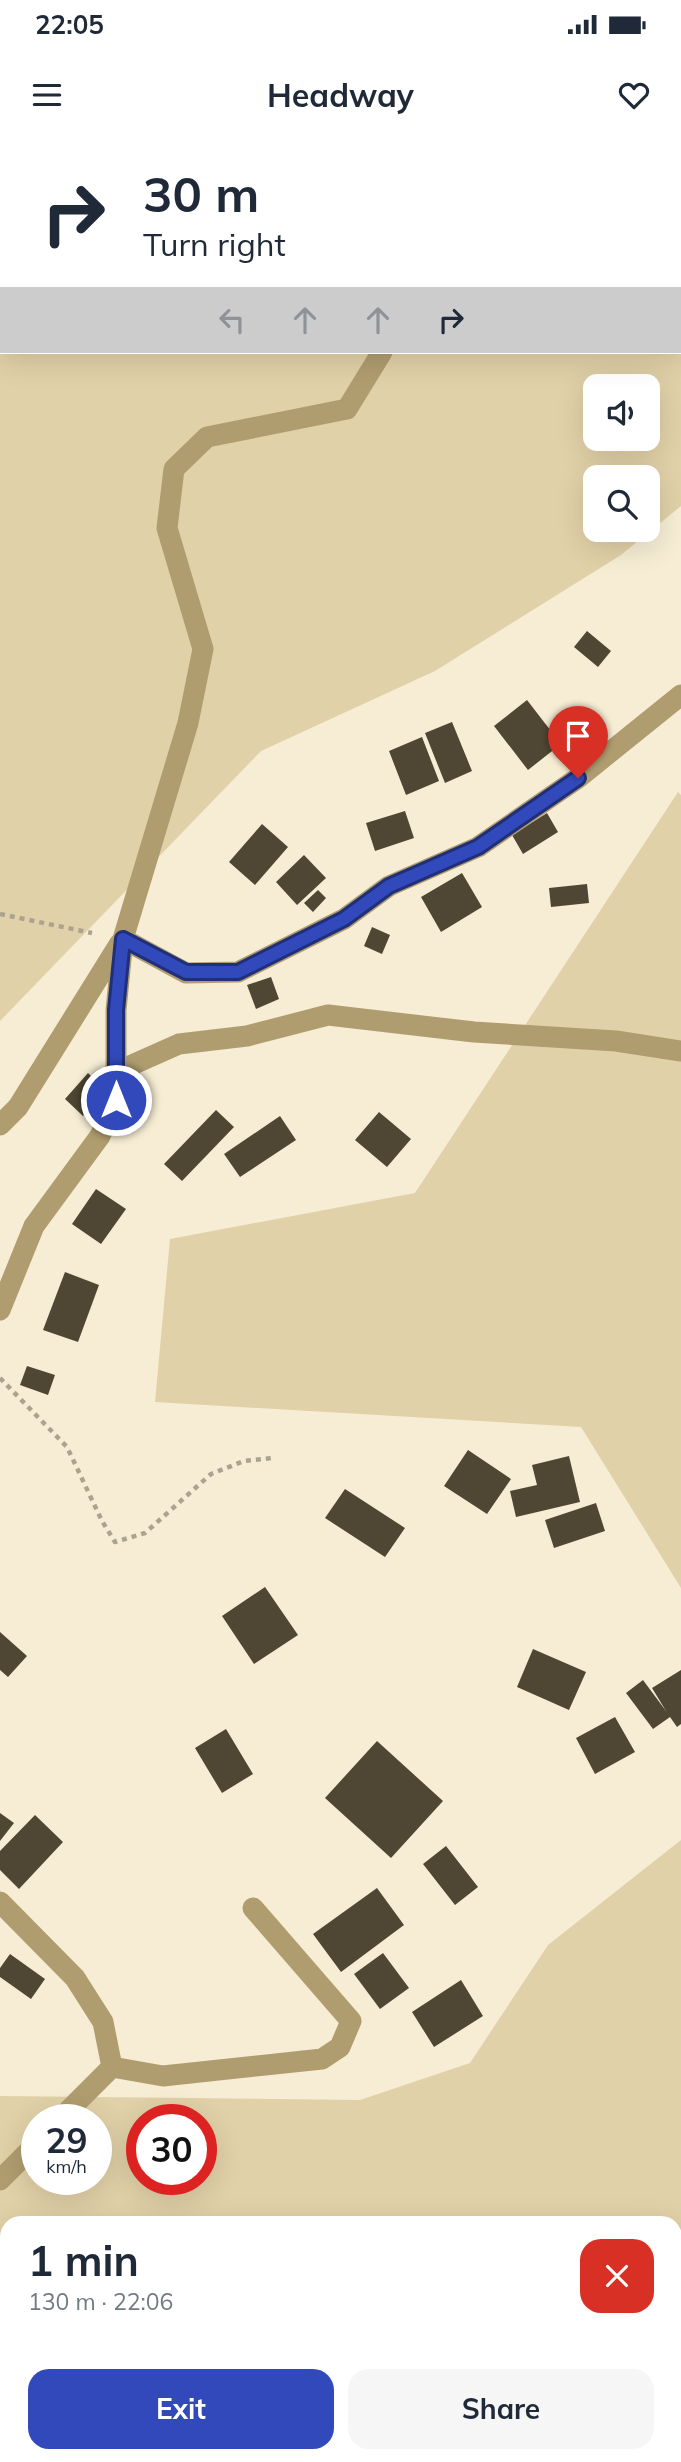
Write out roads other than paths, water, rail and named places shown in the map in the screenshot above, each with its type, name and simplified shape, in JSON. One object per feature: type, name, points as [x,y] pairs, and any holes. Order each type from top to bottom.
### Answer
[{"type":"street","points":[[0,1310],[34,1226],[100,1136],[116,1100],[116,1010],[123,939],[188,723],[204,649],[167,528],[174,469],[207,436],[347,410],[381,354]]},
{"type":"street","points":[[123,939],[186,972],[238,972],[344,919],[389,886],[478,847],[578,778],[681,695]]},
{"type":"street","points":[[0,1125],[18,1107],[123,939]]},
{"type":"street","points":[[116,1072],[178,1044],[247,1036],[328,1015],[474,1032],[616,1041],[681,1051]]},
{"type":"street","points":[[0,1902],[75,1978],[103,2022],[112,2067]]},
{"type":"street","points":[[112,2067],[163,2076],[322,2059],[340,2047],[351,2021],[253,1908]]},
{"type":"street","points":[[75,2104],[112,2067]]},
{"type":"street","points":[[0,2180],[21,2159]]}]
